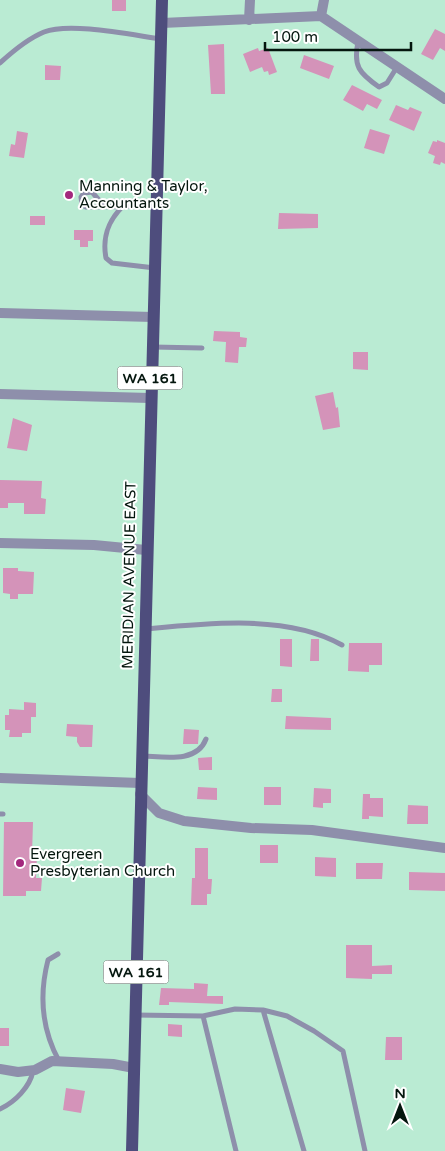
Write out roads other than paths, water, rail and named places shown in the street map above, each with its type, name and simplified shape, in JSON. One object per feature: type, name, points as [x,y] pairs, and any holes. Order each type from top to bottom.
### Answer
[{"type":"main road","name":"MERIDIAN AVENUE EAST","points":[[132,1151],[146,550],[162,0]]},
{"type":"street","points":[[249,20],[250,0]]},
{"type":"street","points":[[321,16],[324,0]]},
{"type":"street","points":[[162,23],[321,16],[445,99]]},
{"type":"street","points":[[0,313],[154,317]]},
{"type":"street","points":[[0,394],[150,398]]},
{"type":"street","points":[[0,543],[94,546],[146,550]]},
{"type":"street","points":[[0,778],[140,788],[160,813],[178,820],[197,823],[251,828],[312,830],[445,848]]},
{"type":"street","points":[[0,1069],[18,1072],[32,1070],[52,1061],[113,1064],[134,1068]]},
{"type":"lane","points":[[0,63],[18,46],[53,29],[86,30],[161,39]]},
{"type":"lane","points":[[358,42],[355,57],[358,68],[367,79],[379,87],[387,83],[397,68]]},
{"type":"lane","points":[[104,206],[156,206]]},
{"type":"lane","points":[[123,206],[113,216],[106,228],[104,249],[106,258],[112,263],[135,268],[155,268]]},
{"type":"lane","points":[[152,347],[202,348]]},
{"type":"lane","points":[[144,629],[210,624],[293,626],[329,638],[342,645]]},
{"type":"lane","points":[[141,756],[176,757],[196,754],[203,748],[206,740]]},
{"type":"lane","points":[[58,954],[48,960],[41,1005],[50,1046],[59,1062]]},
{"type":"lane","points":[[135,1015],[203,1016],[235,1010],[263,1010],[287,1016],[314,1031],[342,1051],[365,1151]]},
{"type":"lane","points":[[263,1010],[304,1151]]},
{"type":"lane","points":[[203,1016],[236,1151]]},
{"type":"lane","points":[[0,1109],[8,1105],[22,1092],[31,1081],[32,1070]]},
{"type":"place","name":"Manning & Taylor, Accountants","points":[[69,195]]},
{"type":"place","name":"Evergreen Presbyterian Church","points":[[20,863]]}]
